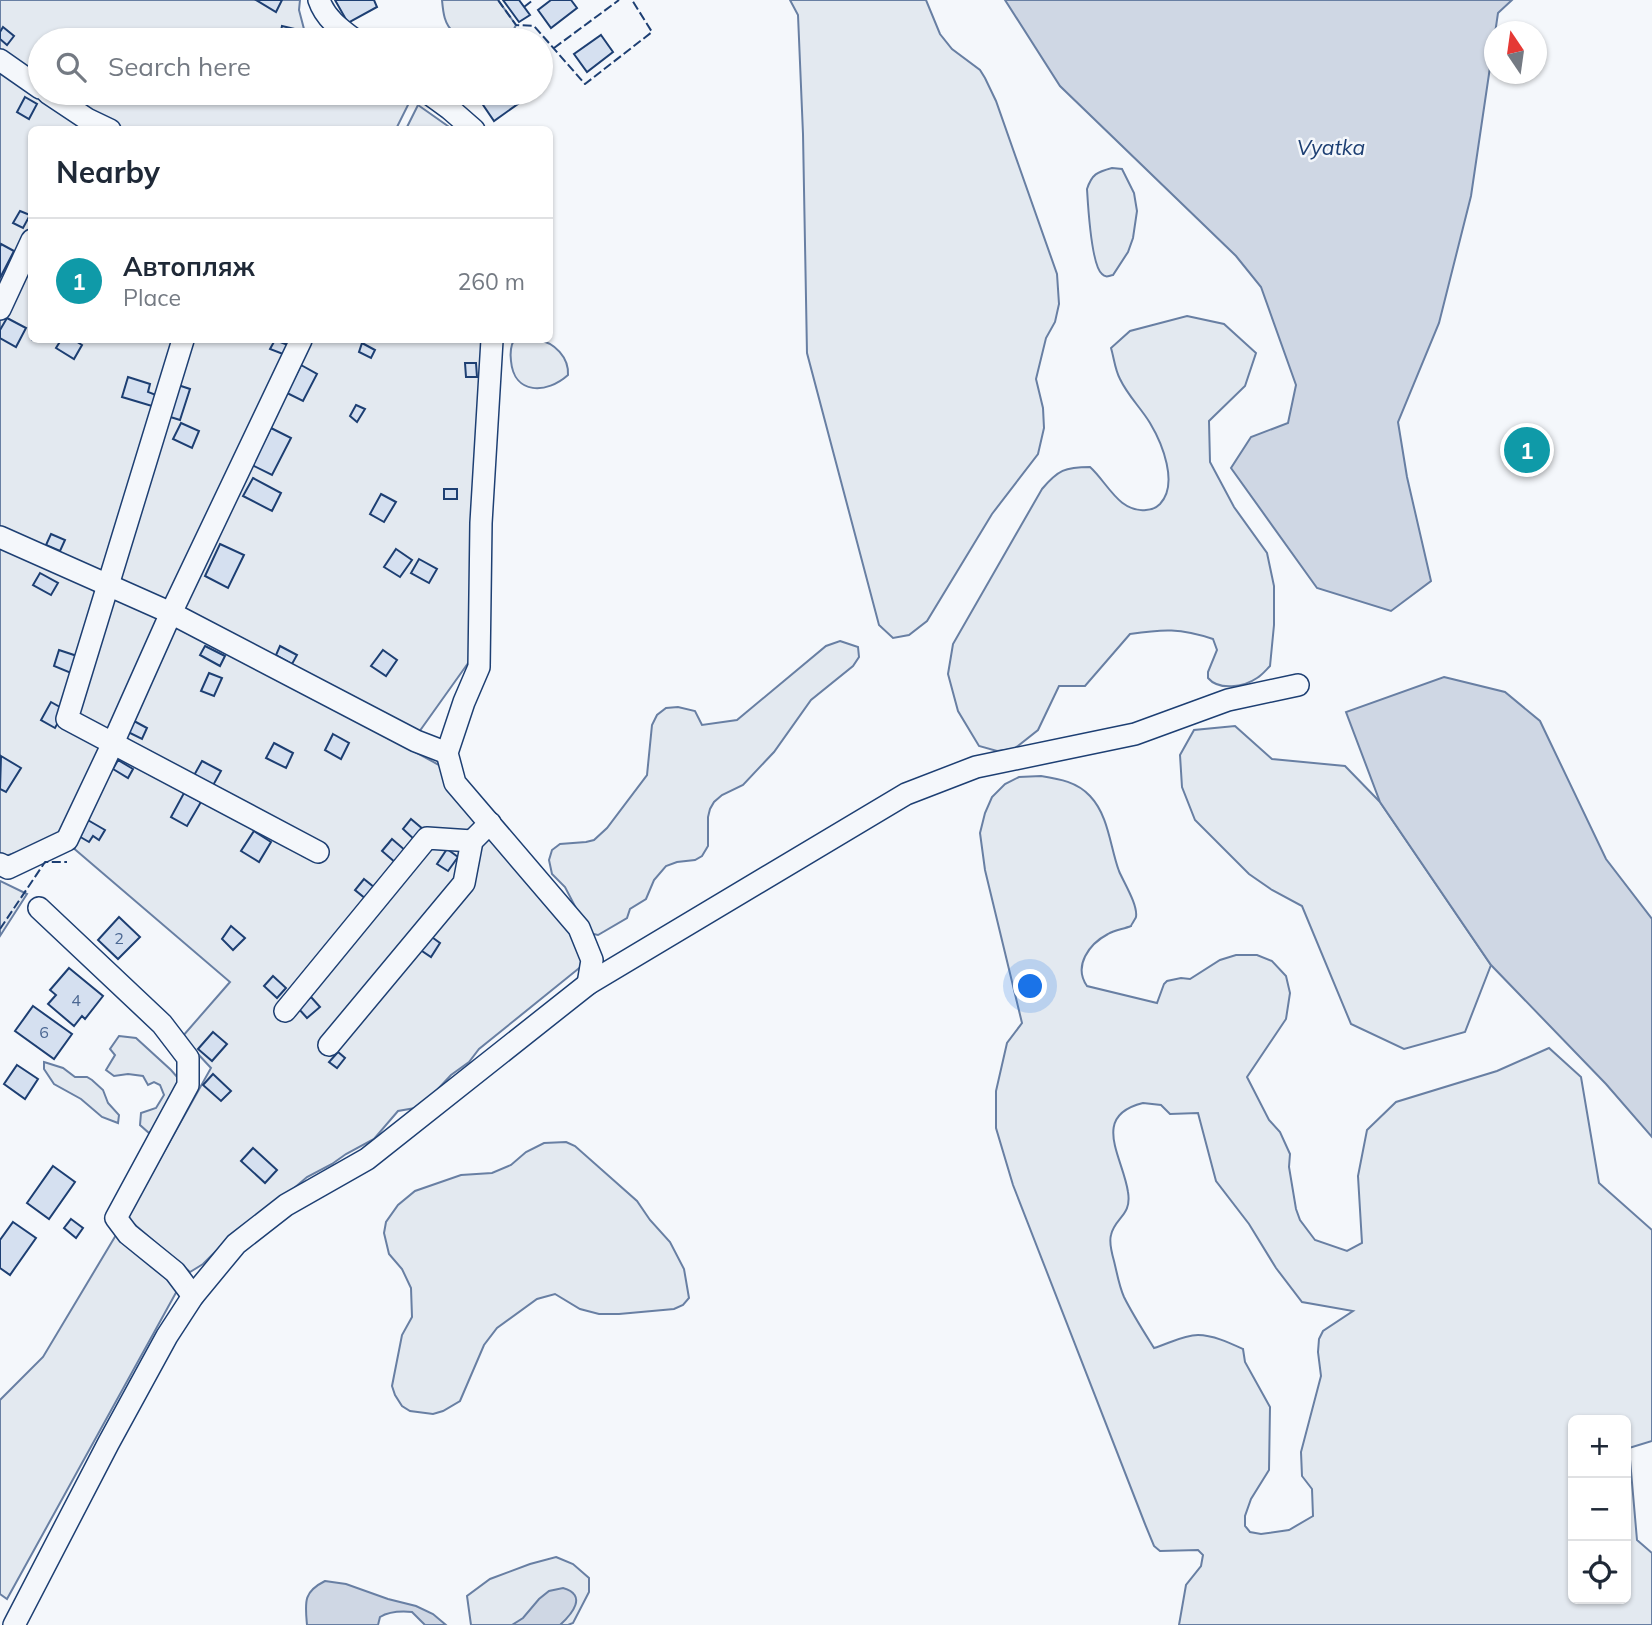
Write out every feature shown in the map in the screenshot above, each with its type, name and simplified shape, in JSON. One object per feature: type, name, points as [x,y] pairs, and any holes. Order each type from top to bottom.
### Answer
[{"type":"street","points":[[319,0],[328,18],[339,28]]},
{"type":"street","points":[[0,60],[28,80]]},
{"type":"street","points":[[62,105],[85,124]]},
{"type":"street","points":[[444,105],[469,126]]},
{"type":"street","points":[[0,309],[28,249]]},
{"type":"street","points":[[182,343],[67,719],[318,852]]},
{"type":"street","points":[[0,864],[8,868],[67,840],[171,613],[301,343]]},
{"type":"street","points":[[492,343],[481,523],[478,667],[447,754],[455,783],[579,928],[592,960],[588,984]]},
{"type":"street","points":[[0,537],[171,613],[416,741],[447,754]]},
{"type":"street","points":[[10,1620],[167,1336],[193,1296],[236,1244],[286,1205],[367,1159],[588,984],[906,794],[976,767],[1135,734],[1228,700],[1298,685]]},
{"type":"street","points":[[329,1045],[464,883],[472,841],[490,823]]},
{"type":"street","points":[[285,1011],[427,838],[472,841]]},
{"type":"street","points":[[39,908],[162,1024],[188,1058],[188,1085],[116,1218],[128,1234],[175,1272],[193,1296]]},
{"type":"shaded area","points":[[0,0],[300,0],[299,10],[304,28],[28,28],[28,105],[408,105],[398,126],[28,126],[28,343],[294,343],[167,608],[0,531]]},
{"type":"shaded area","points":[[442,0],[498,0],[516,25],[514,28],[450,28]]},
{"type":"shaded area","points":[[790,0],[926,0],[940,34],[952,49],[980,70],[996,101],[1057,274],[1059,304],[1055,322],[1046,338],[1036,379],[1043,408],[1044,428],[1038,454],[992,514],[927,621],[909,635],[893,638],[879,625],[807,353],[798,15]]},
{"type":"shaded area","points":[[418,105],[448,126],[408,126]]},
{"type":"shaded area","points":[[1112,168],[1122,169],[1134,193],[1137,211],[1128,252],[1113,275],[1106,276],[1098,268],[1095,259],[1087,189],[1096,174]]},
{"type":"shaded area","points":[[1187,316],[1224,324],[1256,353],[1245,386],[1209,421],[1210,462],[1234,507],[1267,553],[1274,586],[1270,666],[1259,677],[1245,684],[1218,685],[1208,678],[1217,650],[1213,639],[1172,630],[1130,634],[1085,686],[1059,686],[1038,730],[1014,749],[997,751],[979,746],[958,711],[948,674],[953,644],[1042,489],[1058,474],[1068,469],[1090,467],[1121,502],[1137,510],[1154,508],[1166,496],[1167,464],[1159,441],[1120,379],[1111,348],[1130,331]]},
{"type":"shaded area","points":[[306,343],[481,343],[481,426],[471,659],[419,732],[181,608]]},
{"type":"shaded area","points":[[550,344],[563,357],[568,375],[551,386],[533,388],[525,385],[513,372],[510,353],[512,345]]},
{"type":"shaded area","points":[[0,542],[162,615],[61,839],[2,857],[0,856]]},
{"type":"shaded area","points":[[174,621],[439,765],[490,823],[571,935],[583,965],[479,1049],[469,1062],[451,1075],[421,1107],[398,1111],[374,1139],[307,1177],[190,1272],[127,1218],[211,1068],[182,1037],[230,982],[71,846]]},
{"type":"shaded area","points":[[840,641],[858,647],[859,657],[853,666],[811,700],[774,752],[743,785],[714,802],[708,817],[708,846],[702,856],[666,866],[654,880],[646,899],[630,909],[627,918],[598,935],[589,933],[565,887],[552,874],[549,860],[552,850],[560,844],[594,840],[607,828],[647,775],[652,725],[657,715],[666,708],[678,707],[695,711],[702,725],[737,720],[826,646]]},
{"type":"shaded area","points":[[1235,726],[1272,759],[1345,766],[1380,802],[1491,965],[1465,1032],[1404,1049],[1351,1024],[1302,906],[1249,874],[1195,820],[1182,787],[1180,755],[1194,730]]},
{"type":"shaded area","points":[[1041,776],[1074,784],[1090,796],[1105,822],[1119,871],[1135,906],[1136,917],[1131,926],[1101,938],[1089,950],[1082,963],[1083,978],[1087,986],[1157,1003],[1167,981],[1190,979],[1220,960],[1236,955],[1257,955],[1272,961],[1286,976],[1290,993],[1286,1019],[1247,1077],[1290,1154],[1289,1167],[1296,1209],[1300,1220],[1315,1240],[1347,1251],[1362,1243],[1358,1176],[1367,1130],[1396,1102],[1497,1071],[1549,1048],[1581,1077],[1599,1183],[1652,1230],[1652,1441],[1631,1447],[1631,1415],[1568,1415],[1568,1604],[1631,1604],[1631,1471],[1637,1540],[1652,1553],[1652,1625],[1179,1625],[1186,1585],[1201,1566],[1203,1555],[1198,1550],[1160,1551],[1154,1546],[1013,1185],[996,1128],[996,1091],[1007,1043],[1022,1023],[985,870],[980,833],[992,797],[1005,784],[1019,777]],"holes":[[[1143,1103],[1161,1105],[1170,1114],[1198,1113],[1216,1181],[1302,1302],[1353,1311],[1323,1331],[1319,1339],[1321,1376],[1301,1452],[1302,1476],[1312,1489],[1313,1516],[1289,1530],[1261,1534],[1250,1532],[1245,1526],[1245,1516],[1251,1499],[1269,1470],[1270,1407],[1245,1362],[1243,1349],[1204,1335],[1192,1335],[1154,1348],[1121,1288],[1110,1238],[1129,1200],[1114,1139],[1114,1128],[1118,1117],[1127,1109]]]},
{"type":"shaded area","points":[[0,881],[27,894],[0,936]]},
{"type":"shaded area","points":[[119,1036],[136,1038],[178,1078],[176,1093],[161,1129],[149,1133],[140,1125],[141,1113],[156,1108],[164,1095],[160,1085],[154,1082],[148,1085],[143,1076],[114,1076],[106,1070],[115,1055],[110,1049]]},
{"type":"shaded area","points":[[44,1062],[63,1068],[75,1077],[92,1080],[103,1090],[108,1103],[119,1115],[118,1123],[102,1117],[81,1099],[54,1084],[44,1069]]},
{"type":"shaded area","points":[[566,1142],[575,1146],[637,1201],[670,1242],[684,1269],[689,1298],[674,1309],[619,1314],[599,1314],[580,1309],[555,1294],[537,1299],[497,1328],[484,1345],[460,1401],[433,1414],[410,1411],[402,1406],[392,1386],[402,1335],[412,1317],[411,1288],[402,1269],[389,1254],[384,1233],[386,1222],[398,1205],[415,1191],[461,1175],[492,1173],[511,1165],[526,1152],[544,1143]]},
{"type":"shaded area","points":[[116,1235],[178,1289],[7,1599],[0,1594],[0,1400],[43,1357]]},
{"type":"shaded area","points":[[556,1557],[573,1564],[589,1578],[589,1592],[573,1623],[471,1625],[467,1596],[490,1579]]},
{"type":"water","name":"Vyatka","points":[[1005,0],[1512,0],[1498,13],[1497,21],[1484,21],[1484,84],[1488,84],[1471,196],[1439,323],[1398,422],[1407,477],[1431,581],[1391,611],[1317,588],[1231,468],[1251,437],[1288,423],[1296,385],[1261,287],[1236,256],[1060,86]]},
{"type":"water","points":[[1444,677],[1505,692],[1540,721],[1606,859],[1652,919],[1652,1137],[1606,1084],[1491,965],[1380,802],[1346,712]]},
{"type":"water","points":[[325,1581],[346,1584],[416,1606],[433,1614],[446,1625],[425,1625],[412,1612],[404,1612],[380,1617],[378,1625],[307,1625],[307,1598],[313,1589]]},
{"type":"water","points":[[563,1588],[571,1591],[576,1600],[573,1610],[560,1625],[512,1625],[523,1618],[549,1591]]},
{"type":"building","points":[[256,0],[282,0],[276,12]]},
{"type":"building","points":[[335,0],[374,0],[377,7],[348,23]]},
{"type":"building","points":[[503,0],[519,0],[530,15],[519,22]]},
{"type":"building","points":[[551,0],[571,0],[577,8],[551,28],[538,10]]},
{"type":"building","points":[[3,27],[14,36],[7,45],[0,39]]},
{"type":"building","points":[[601,35],[613,52],[587,72],[574,54]]},
{"type":"building","points":[[25,97],[28,99],[28,105],[36,105],[29,119],[17,112]]},
{"type":"building","points":[[483,105],[517,105],[494,121]]},
{"type":"building","points":[[20,211],[28,214],[23,228],[13,223]]},
{"type":"building","points":[[1,244],[14,251],[0,278],[0,247]]},
{"type":"building","points":[[7,318],[26,328],[16,347],[0,338],[0,330]]},
{"type":"building","points":[[59,343],[82,345],[74,359],[56,348]]},
{"type":"building","points":[[273,343],[288,345],[283,354],[270,349]]},
{"type":"building","points":[[362,343],[375,350],[371,358],[359,352]]},
{"type":"building","points":[[465,363],[476,363],[477,377],[466,377]]},
{"type":"building","points":[[301,365],[317,374],[303,401],[287,393]]},
{"type":"building","points":[[128,377],[150,384],[148,392],[156,395],[152,406],[122,397]]},
{"type":"building","points":[[175,384],[190,389],[180,420],[164,415]]},
{"type":"building","points":[[356,405],[365,409],[357,422],[350,416]]},
{"type":"building","points":[[181,423],[199,431],[192,448],[173,439]]},
{"type":"building","points":[[271,428],[291,438],[272,475],[252,465]]},
{"type":"building","points":[[253,478],[281,493],[272,511],[243,496]]},
{"type":"building","points":[[444,489],[457,489],[457,499],[444,499]]},
{"type":"building","points":[[381,494],[396,502],[384,522],[370,514]]},
{"type":"building","points":[[51,534],[65,540],[60,551],[46,545]]},
{"type":"building","points":[[220,544],[244,555],[228,588],[205,576]]},
{"type":"building","points":[[396,549],[412,560],[400,577],[384,567]]},
{"type":"building","points":[[419,559],[437,569],[429,583],[411,573]]},
{"type":"building","points":[[40,573],[58,583],[51,595],[33,585]]},
{"type":"building","points":[[205,646],[225,656],[220,666],[200,655]]},
{"type":"building","points":[[280,646],[297,655],[292,664],[276,655]]},
{"type":"building","points":[[59,650],[77,656],[71,673],[54,666]]},
{"type":"building","points":[[383,650],[397,660],[386,676],[371,666]]},
{"type":"building","points":[[209,673],[222,678],[214,696],[201,691]]},
{"type":"building","points":[[51,702],[65,710],[55,728],[41,720]]},
{"type":"building","points":[[134,721],[147,728],[142,739],[128,732]]},
{"type":"building","points":[[333,734],[349,743],[341,759],[325,750]]},
{"type":"building","points":[[274,743],[293,753],[286,768],[266,758]]},
{"type":"building","points":[[1,756],[21,768],[6,792],[0,789]]},
{"type":"building","points":[[118,760],[133,769],[128,778],[113,769]]},
{"type":"building","points":[[202,761],[221,771],[211,789],[192,779]]},
{"type":"building","points":[[184,793],[201,802],[187,826],[171,817]]},
{"type":"building","points":[[86,819],[105,830],[99,840],[93,836],[89,842],[77,835]]},
{"type":"building","points":[[411,819],[424,830],[416,841],[403,829]]},
{"type":"building","points":[[254,831],[271,842],[259,862],[241,851]]},
{"type":"building","points":[[392,839],[406,851],[396,863],[382,851]]},
{"type":"building","points":[[447,849],[458,857],[448,871],[437,864]]},
{"type":"building","points":[[364,879],[375,888],[366,899],[355,890]]},
{"type":"building","points":[[119,917],[140,937],[118,959],[98,940]]},
{"type":"building","points":[[231,926],[245,938],[233,950],[222,939]]},
{"type":"building","points":[[429,935],[440,943],[431,957],[419,949]]},
{"type":"building","points":[[69,968],[103,996],[85,1019],[82,1016],[74,1026],[48,1004],[56,995],[50,990]]},
{"type":"building","points":[[273,976],[286,988],[277,998],[264,986]]},
{"type":"building","points":[[311,997],[320,1007],[307,1018],[298,1008]]},
{"type":"building","points":[[33,1006],[72,1034],[54,1059],[15,1031]]},
{"type":"building","points":[[213,1032],[227,1044],[212,1061],[198,1049]]},
{"type":"building","points":[[338,1052],[345,1058],[337,1068],[329,1062]]},
{"type":"building","points":[[17,1065],[38,1079],[25,1099],[4,1084]]},
{"type":"building","points":[[213,1074],[231,1091],[221,1101],[203,1085]]},
{"type":"building","points":[[253,1148],[277,1170],[265,1183],[241,1161]]},
{"type":"building","points":[[53,1166],[75,1182],[49,1219],[27,1203]]},
{"type":"building","points":[[71,1219],[83,1228],[76,1238],[64,1228]]},
{"type":"building","points":[[13,1222],[36,1238],[10,1275],[0,1268],[0,1240]]},
{"type":"fence","points":[[498,0],[516,25],[536,28]]},
{"type":"fence","points":[[524,7],[533,0]]},
{"type":"fence","points":[[554,48],[619,0]]},
{"type":"fence","points":[[553,48],[585,84],[652,32],[632,0]]},
{"type":"fence","points":[[0,929],[45,862],[67,862]]},
{"type":"place","name":"Автопляж","points":[[1527,450]]}]
